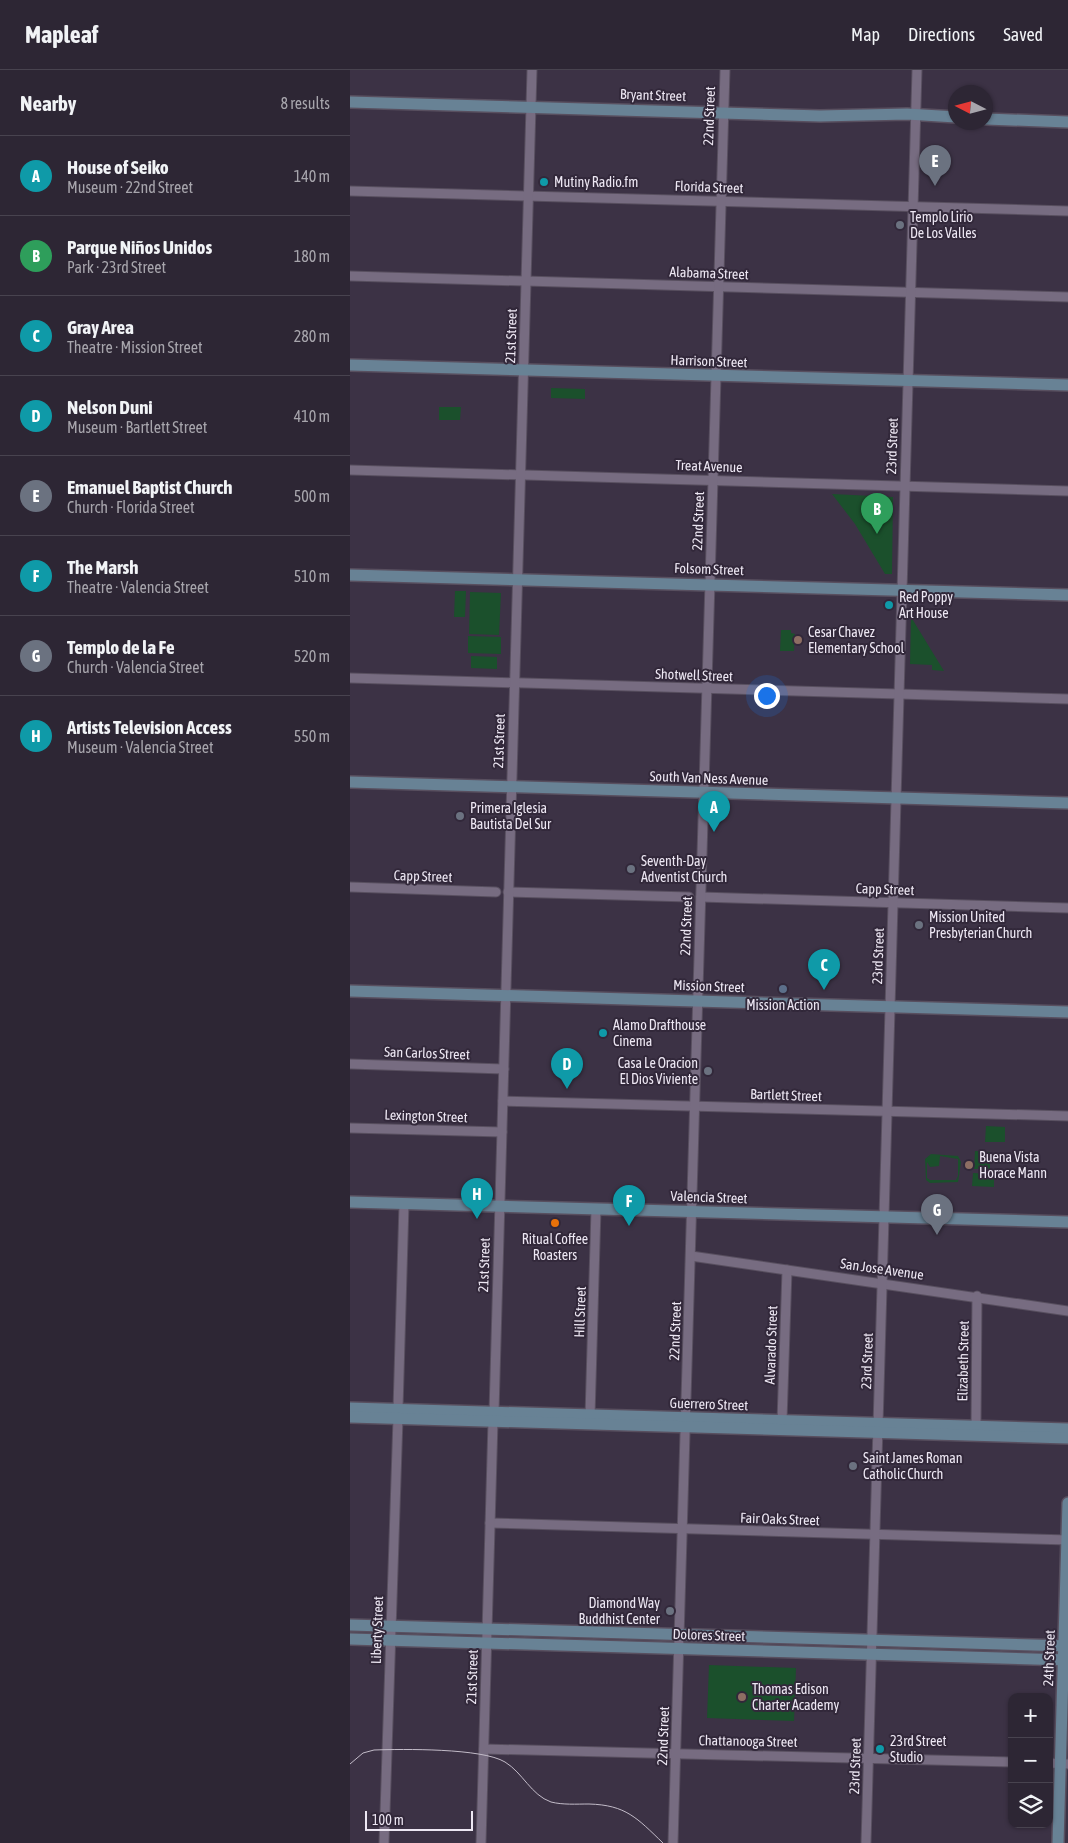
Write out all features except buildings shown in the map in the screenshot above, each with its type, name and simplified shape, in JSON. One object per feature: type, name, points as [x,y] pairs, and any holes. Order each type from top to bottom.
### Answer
[{"type":"main road","name":"Bryant Street","points":[[350,102],[820,116],[948,117]]},
{"type":"main road","points":[[993,119],[1068,122]]},
{"type":"main road","name":"Harrison Street","points":[[350,366],[1068,385]]},
{"type":"main road","name":"Folsom Street","points":[[350,575],[1068,595]]},
{"type":"main road","name":"South Van Ness Avenue","points":[[350,782],[1068,803]]},
{"type":"main road","name":"Mission Street","points":[[350,991],[1068,1012]]},
{"type":"main road","name":"Valencia Street","points":[[350,1202],[1068,1222]]},
{"type":"main road","name":"Guerrero Street","points":[[350,1408],[398,1414]]},
{"type":"main road","name":"Guerrero Street","points":[[350,1417],[398,1414],[879,1428],[976,1426],[1068,1430]]},
{"type":"main road","name":"Guerrero Street","points":[[494,1416],[590,1416],[686,1422],[782,1421],[1068,1438]]},
{"type":"main road","name":"24th Street","points":[[1058,1843],[1059,1764],[1066,1660],[1068,1503]]},
{"type":"main road","name":"Dolores Street","points":[[350,1625],[1066,1646]]},
{"type":"main road","points":[[583,1632],[583,1646]]},
{"type":"main road","name":"Dolores Street","points":[[350,1639],[1066,1660]]},
{"type":"street","name":"21st Street","points":[[481,1843],[532,70]]},
{"type":"street","name":"22nd Street","points":[[673,1843],[725,70]]},
{"type":"street","name":"23rd Street","points":[[866,1843],[917,70]]},
{"type":"street","name":"Florida Street","points":[[350,191],[1068,211]]},
{"type":"street","name":"Alabama Street","points":[[350,276],[1068,297]]},
{"type":"street","name":"Treat Avenue","points":[[350,470],[1068,491]]},
{"type":"street","name":"Shotwell Street","points":[[350,678],[1068,699]]},
{"type":"street","name":"Capp Street","points":[[350,887],[496,892]]},
{"type":"street","points":[[508,892],[689,897]]},
{"type":"street","name":"Capp Street","points":[[701,897],[1068,908]]},
{"type":"street","name":"San Carlos Street","points":[[350,1064],[504,1069]]},
{"type":"street","name":"Bartlett Street","points":[[503,1100],[1068,1116]]},
{"type":"street","name":"Lexington Street","points":[[350,1128],[502,1132]]},
{"type":"street","name":"Liberty Street","points":[[384,1843],[404,1204]]},
{"type":"street","name":"Hill Street","points":[[590,1416],[596,1209]]},
{"type":"street","name":"San Jose Avenue","points":[[691,1256],[977,1296],[1068,1311]]},
{"type":"street","name":"Alvarado Street","points":[[782,1421],[787,1270]]},
{"type":"street","name":"Elizabeth Street","points":[[976,1426],[977,1296]]},
{"type":"street","name":"Fair Oaks Street","points":[[490,1523],[1067,1540]]},
{"type":"street","name":"Chattanooga Street","points":[[484,1749],[1008,1762]]},
{"type":"green space","points":[[551,388],[585,389],[585,399],[551,398]]},
{"type":"green space","points":[[439,407],[461,407],[460,420],[439,420]]},
{"type":"green space","points":[[832,494],[893,497],[892,574],[885,574],[855,524]]},
{"type":"green space","points":[[455,591],[466,591],[465,617],[454,617]]},
{"type":"green space","points":[[470,592],[501,593],[499,635],[469,634]]},
{"type":"green space","points":[[911,617],[944,671],[932,670],[932,665],[910,664]]},
{"type":"green space","points":[[781,630],[791,630],[791,633],[795,634],[794,651],[780,651]]},
{"type":"green space","points":[[468,636],[501,637],[501,654],[468,653]]},
{"type":"green space","points":[[471,656],[497,657],[497,669],[471,668]]},
{"type":"green space","points":[[986,1126],[1005,1127],[1005,1142],[985,1142]]},
{"type":"green space","points":[[975,1151],[990,1152],[990,1169],[974,1169]]},
{"type":"green space","points":[[931,1154],[958,1156],[961,1162],[958,1182],[930,1183],[926,1180],[925,1159]],"holes":[[[940,1156],[958,1159],[958,1176],[956,1180],[930,1180],[927,1178],[927,1162],[930,1167],[939,1166]]]},
{"type":"green space","points":[[973,1173],[994,1174],[994,1187],[972,1186]]},
{"type":"green space","points":[[709,1665],[796,1668],[794,1721],[707,1718]]},
{"type":"tram line","points":[[350,1764],[363,1753],[374,1750],[442,1750],[494,1757],[505,1762],[517,1772],[544,1799],[556,1803],[602,1805],[622,1810],[646,1826],[663,1843]]},
{"type":"place","name":"Mutiny Radio.fm","points":[[544,182]]},
{"type":"place","name":"Emanuel Baptist Church","points":[[935,186]]},
{"type":"place","name":"Templo Lirio De Los Valles","points":[[900,225]]},
{"type":"place","name":"Parque Niños Unidos","points":[[877,534]]},
{"type":"place","name":"Red Poppy Art House","points":[[889,605]]},
{"type":"place","name":"Cesar Chavez Elementary School","points":[[798,640]]},
{"type":"place","name":"Primera Iglesia Bautista Del Sur","points":[[460,816]]},
{"type":"place","name":"House of Seiko","points":[[714,832]]},
{"type":"place","name":"Seventh-Day Adventist Church","points":[[631,869]]},
{"type":"place","name":"Mission United Presbyterian Church","points":[[919,925]]},
{"type":"place","name":"Mission Action","points":[[783,989]]},
{"type":"place","name":"Gray Area","points":[[824,990]]},
{"type":"place","name":"Alamo Drafthouse Cinema","points":[[603,1033]]},
{"type":"place","name":"Casa Le Oracion El Dios Viviente","points":[[708,1071]]},
{"type":"place","name":"Nelson Duni","points":[[567,1089]]},
{"type":"place","name":"Buena Vista Horace Mann","points":[[969,1165]]},
{"type":"place","name":"Artists Television Access","points":[[477,1219]]},
{"type":"place","name":"Ritual Coffee Roasters","points":[[555,1223]]},
{"type":"place","name":"The Marsh","points":[[629,1226]]},
{"type":"place","name":"Templo de la Fe","points":[[937,1235]]},
{"type":"place","name":"Saint James Roman Catholic Church","points":[[853,1466]]},
{"type":"place","name":"Diamond Way Buddhist Center","points":[[670,1611]]},
{"type":"place","name":"Thomas Edison Charter Academy","points":[[742,1697]]},
{"type":"place","name":"23rd Street Studio","points":[[880,1749]]}]
